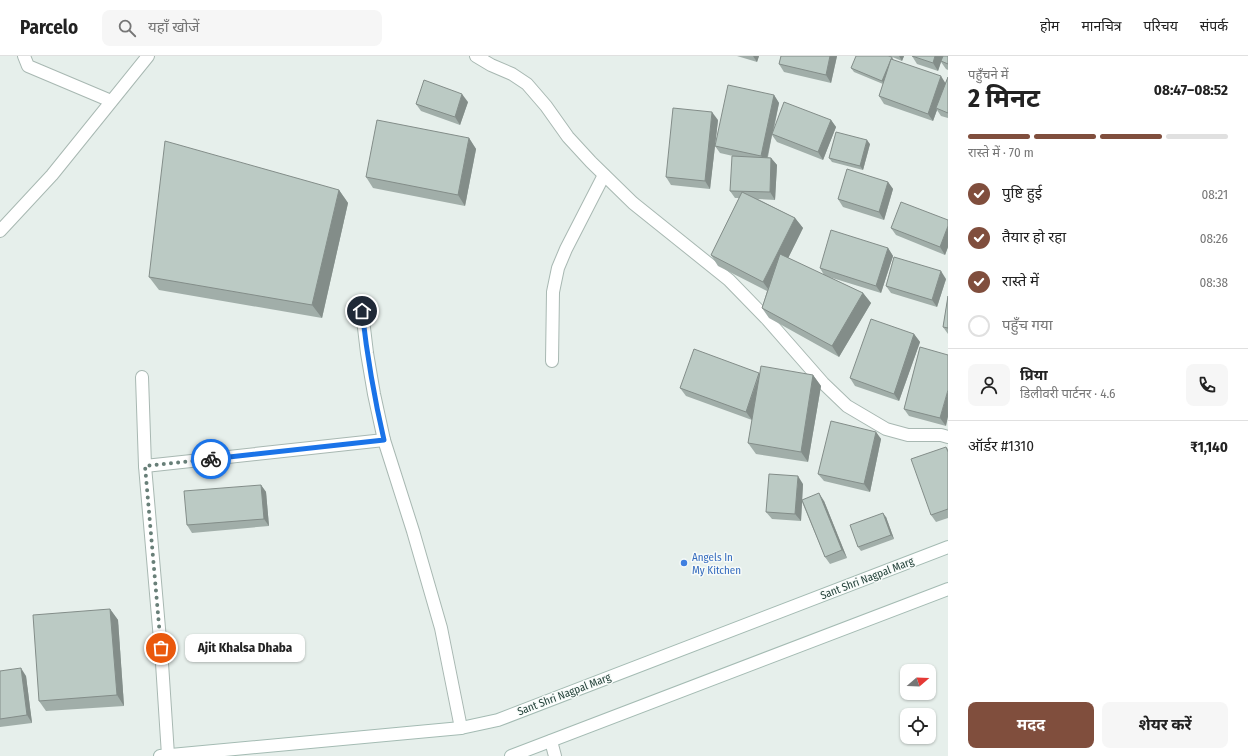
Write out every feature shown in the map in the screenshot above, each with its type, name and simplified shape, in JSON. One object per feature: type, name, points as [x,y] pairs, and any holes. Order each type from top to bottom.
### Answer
[{"type":"street","points":[[24,56],[28,66],[111,101]]},
{"type":"street","points":[[0,231],[52,175],[148,56]]},
{"type":"street","points":[[476,56],[491,65],[512,74],[527,84],[546,106],[568,137],[604,175],[633,203],[729,280],[766,318],[823,383],[847,406],[886,429],[908,435],[941,435],[948,437]]},
{"type":"street","points":[[552,362],[553,292],[558,268],[566,249],[604,175]]},
{"type":"street","points":[[362,311],[372,387],[384,440],[413,531],[441,628],[461,728]]},
{"type":"street","points":[[142,377],[145,466],[162,663],[164,756]]},
{"type":"street","points":[[145,466],[384,440]]},
{"type":"street","name":"Sant Shri Nagpal Marg","points":[[164,756],[461,728],[498,720],[948,547]]},
{"type":"street","points":[[511,756],[948,590]]},
{"type":"street","points":[[551,741],[556,756]]},
{"type":"building","points":[[781,56],[830,56],[826,75],[779,64]]},
{"type":"building","points":[[856,56],[892,57],[882,81],[851,68]]},
{"type":"building","points":[[912,56],[935,56],[933,63]]},
{"type":"building","points":[[943,56],[948,56],[948,64],[941,61]]},
{"type":"building","points":[[891,59],[941,76],[928,114],[879,96]]},
{"type":"building","points":[[948,77],[948,113],[936,108]]},
{"type":"building","points":[[424,80],[462,94],[455,117],[416,104]]},
{"type":"building","points":[[728,85],[774,95],[761,156],[715,146]]},
{"type":"building","points":[[784,102],[831,120],[818,152],[772,134]]},
{"type":"building","points":[[673,108],[712,112],[705,181],[666,177]]},
{"type":"building","points":[[377,120],[469,138],[458,195],[366,177]]},
{"type":"building","points":[[836,132],[867,140],[860,166],[829,158]]},
{"type":"building","points":[[165,141],[339,190],[312,305],[149,277]]},
{"type":"building","points":[[732,156],[771,158],[770,192],[730,191]]},
{"type":"building","points":[[847,169],[888,182],[879,212],[838,199]]},
{"type":"building","points":[[742,192],[795,218],[763,282],[711,255]]},
{"type":"building","points":[[901,202],[948,220],[948,226],[940,247],[891,228]]},
{"type":"building","points":[[831,230],[888,248],[876,286],[820,268]]},
{"type":"building","points":[[780,254],[863,293],[832,346],[762,308]]},
{"type":"building","points":[[894,257],[941,271],[932,300],[886,286]]},
{"type":"building","points":[[948,296],[948,328],[943,327]]},
{"type":"building","points":[[871,319],[914,334],[894,394],[850,378]]},
{"type":"building","points":[[920,347],[948,355],[948,390],[940,418],[904,409]]},
{"type":"building","points":[[694,349],[759,373],[746,412],[680,388]]},
{"type":"building","points":[[761,366],[813,375],[801,452],[748,443]]},
{"type":"building","points":[[831,421],[876,432],[864,484],[818,474]]},
{"type":"building","points":[[946,447],[948,452],[948,509],[931,515],[911,459]]},
{"type":"building","points":[[769,474],[798,476],[795,514],[766,512]]},
{"type":"building","points":[[261,485],[264,519],[187,525],[184,491]]},
{"type":"building","points":[[819,493],[842,550],[825,557],[802,500]]},
{"type":"building","points":[[883,513],[891,535],[858,547],[850,525]]},
{"type":"building","points":[[110,609],[117,695],[39,701],[33,615]]},
{"type":"building","points":[[21,668],[27,715],[0,719],[0,671]]},
{"type":"way so far","points":[[161,648],[145,466],[211,459]]},
{"type":"place","name":"Angels In My Kitchen","points":[[684,563]]},
{"type":"place","name":"Ajit Khalsa Dhaba","points":[[161,648]]},
{"type":"route","points":[[211,459],[384,440],[367,353],[362,311]]}]
